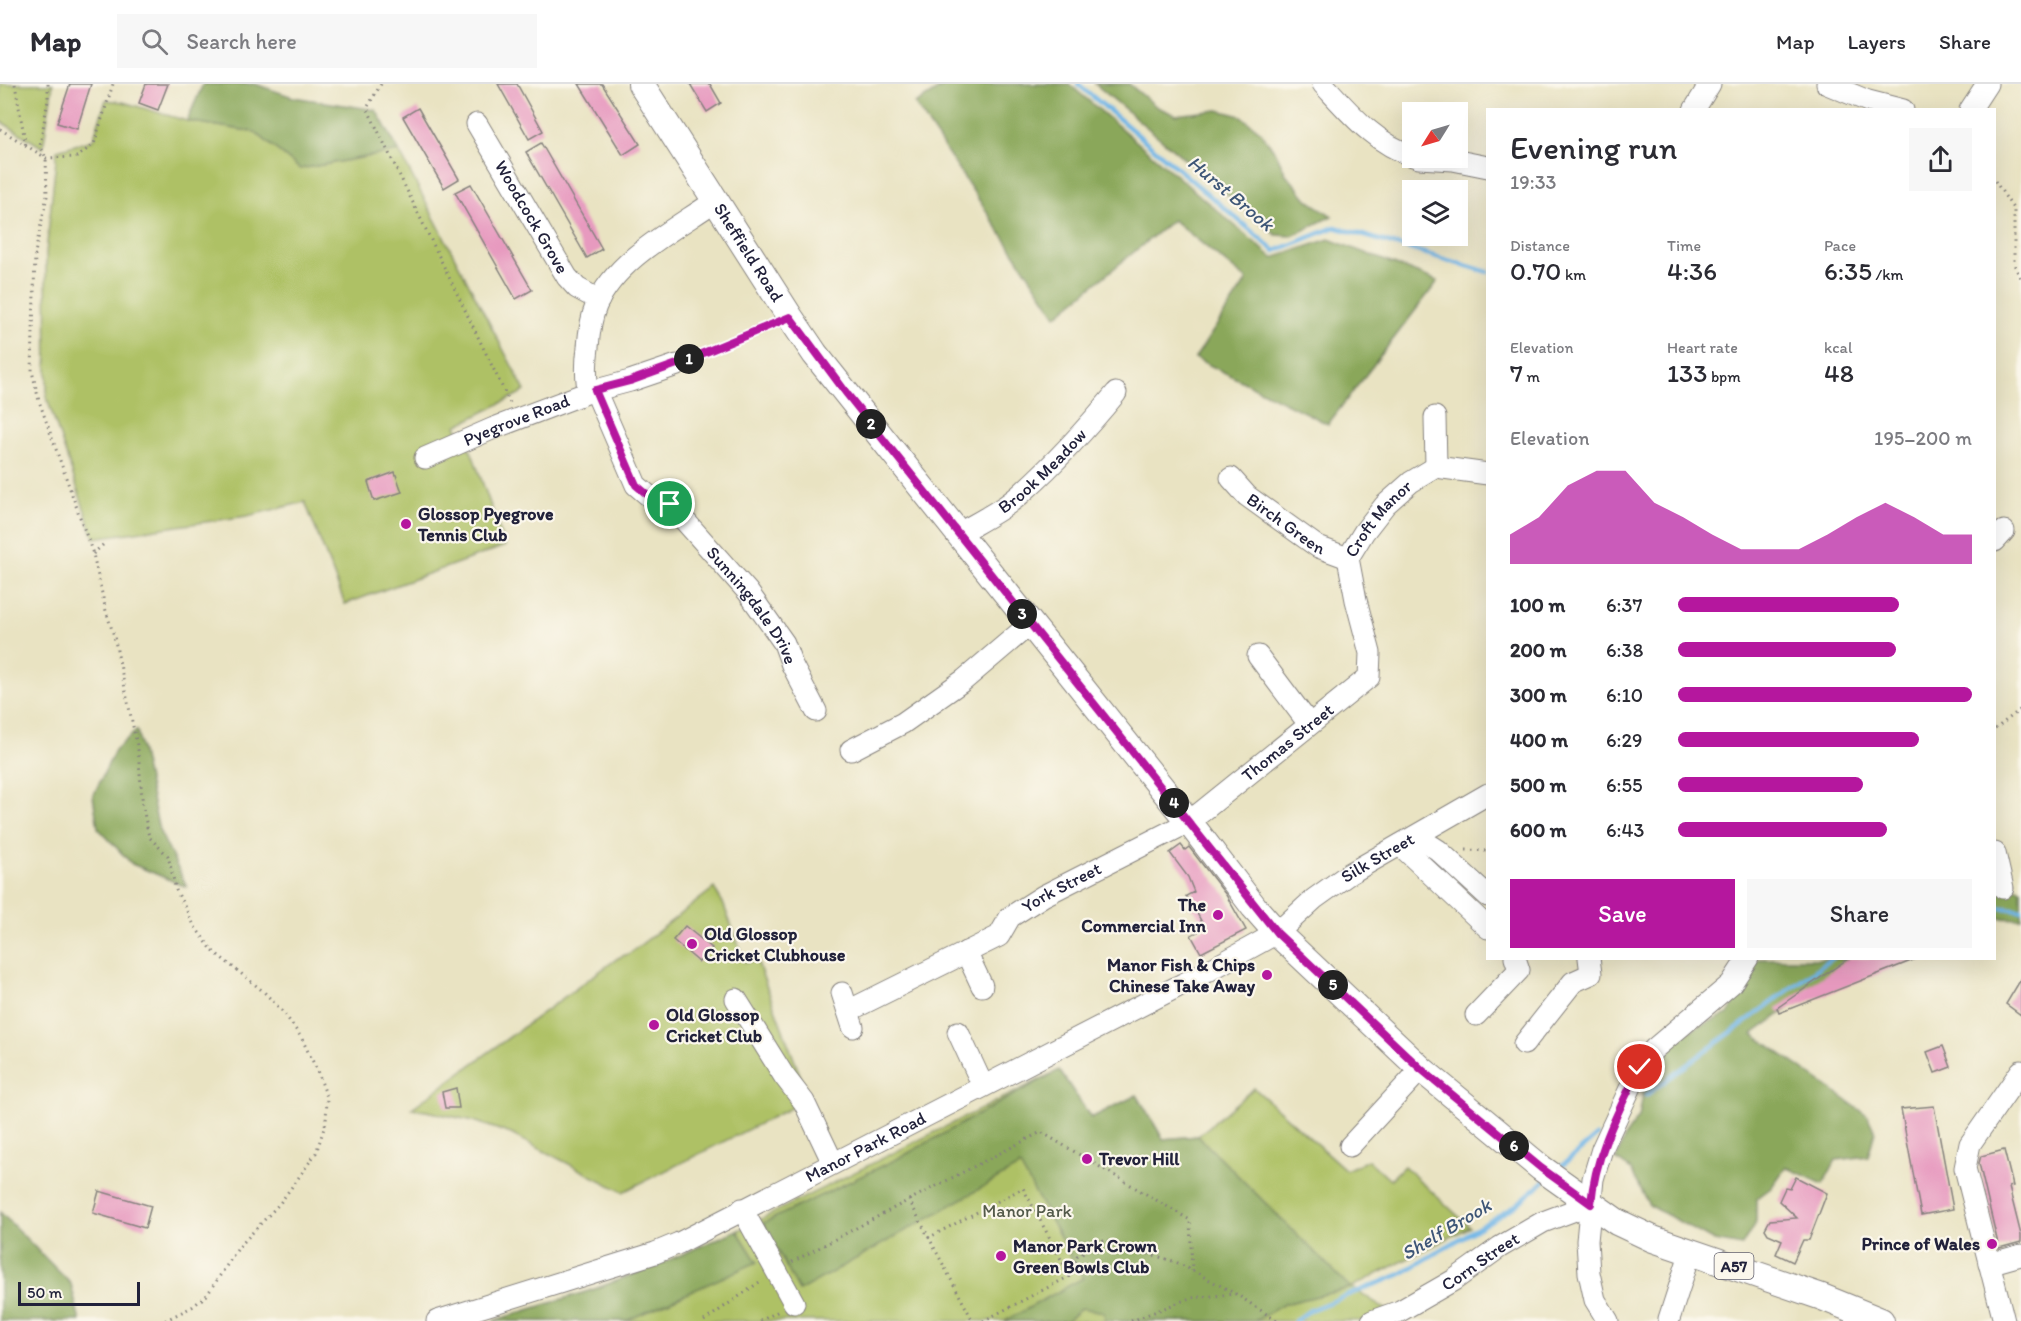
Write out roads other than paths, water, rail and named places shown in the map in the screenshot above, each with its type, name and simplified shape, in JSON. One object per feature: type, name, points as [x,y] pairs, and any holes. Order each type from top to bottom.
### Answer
[{"type":"main road","name":"Sheffield Road","points":[[641,84],[790,317],[822,362],[1277,933],[1421,1069],[1550,1174],[1591,1204]]},
{"type":"main road","name":"A57","points":[[1591,1204],[1617,1222],[1653,1239],[1822,1297],[1881,1321]]},
{"type":"street","points":[[1323,84],[1363,127],[1386,144],[1402,151]]},
{"type":"street","points":[[1695,108],[1710,84]]},
{"type":"street","points":[[1827,84],[1868,101],[1895,108]]},
{"type":"street","points":[[1971,108],[1987,84]]},
{"type":"street","name":"Woodcock Grove","points":[[477,124],[567,277],[577,288],[599,300]]},
{"type":"street","points":[[1468,163],[1486,167]]},
{"type":"street","points":[[592,391],[586,380],[589,336],[594,309],[599,300],[618,274],[657,240],[715,201]]},
{"type":"street","name":"Pyegrove Road","points":[[425,458],[494,428],[592,391],[630,381],[677,364]]},
{"type":"street","name":"Sunningdale Drive","points":[[592,391],[636,485],[649,496],[670,504],[686,520],[708,549],[730,570],[784,643],[792,666],[795,690],[816,711]]},
{"type":"street","name":"Brook Meadow","points":[[958,534],[1023,492],[1085,429],[1116,393]]},
{"type":"street","name":"Croft Manor","points":[[1435,417],[1436,467]]},
{"type":"street","name":"Croft Manor","points":[[1370,654],[1348,558],[1364,532],[1385,505],[1411,482],[1436,467],[1486,474]]},
{"type":"street","name":"Birch Green","points":[[1231,478],[1247,496],[1318,547],[1348,558]]},
{"type":"street","points":[[851,750],[903,723],[964,680],[1030,624]]},
{"type":"street","name":"Thomas Street","points":[[1189,822],[1369,677],[1370,654]]},
{"type":"street","points":[[1258,656],[1309,724]]},
{"type":"street","name":"Silk Street","points":[[1277,933],[1314,898],[1349,874],[1486,795]]},
{"type":"street","name":"York Street","points":[[848,1010],[999,936],[1010,917],[1043,896],[1189,822]]},
{"type":"street","points":[[1408,841],[1438,850],[1486,895]]},
{"type":"street","points":[[1408,841],[1486,926]]},
{"type":"street","points":[[1996,857],[2003,888]]},
{"type":"street","name":"Manor Park Road","points":[[437,1321],[679,1243],[1208,972],[1277,933]]},
{"type":"street","points":[[966,952],[982,986]]},
{"type":"street","points":[[1476,1015],[1519,970],[1516,960]]},
{"type":"street","points":[[1524,1044],[1573,982],[1591,974],[1589,960]]},
{"type":"street","points":[[1608,1321],[1595,1300],[1588,1273],[1587,1241],[1593,1179],[1602,1149],[1640,1067],[1654,1049],[1731,984],[1747,960]]},
{"type":"street","points":[[736,999],[784,1076],[804,1102],[833,1163]]},
{"type":"street","points":[[958,1032],[983,1086]]},
{"type":"street","points":[[1350,1146],[1421,1069]]},
{"type":"street","points":[[2004,1321],[1965,1168],[1970,1144],[2021,1071]]},
{"type":"street","name":"Corn Street","points":[[1372,1321],[1400,1311],[1454,1280],[1500,1247],[1543,1222],[1591,1204]]},
{"type":"street","points":[[742,1209],[794,1303]]},
{"type":"street","points":[[1669,1319],[1691,1251]]},
{"type":"street","points":[[1989,1264],[2021,1255]]},
{"type":"waterway","name":"Hurst Brook","points":[[1078,84],[1275,251],[1335,227],[1486,271]]},
{"type":"waterway","points":[[1996,907],[2021,910]]},
{"type":"waterway","name":"Shelf Brook","points":[[1646,1095],[1829,960]]},
{"type":"waterway","name":"Shelf Brook","points":[[1558,1169],[1597,1136]]},
{"type":"waterway","name":"Shelf Brook","points":[[1295,1321],[1310,1310],[1399,1275],[1515,1206],[1544,1181]]},
{"type":"place","name":"Glossop Pyegrove Tennis Club","points":[[406,524]]},
{"type":"place","name":"The Commercial Inn","points":[[1218,915]]},
{"type":"place","name":"Old Glossop Cricket Clubhouse","points":[[692,944]]},
{"type":"place","name":"Manor Fish & Chips Chinese Take Away","points":[[1267,975]]},
{"type":"place","name":"Old Glossop Cricket Club","points":[[654,1025]]},
{"type":"place","name":"Trevor Hill","points":[[1087,1159]]},
{"type":"place","name":"Prince of Wales","points":[[1992,1244]]},
{"type":"place","name":"Manor Park Crown Green Bowls Club","points":[[1001,1256]]},
{"type":"park label","name":"Manor Park","points":[[1027,1211]]}]
